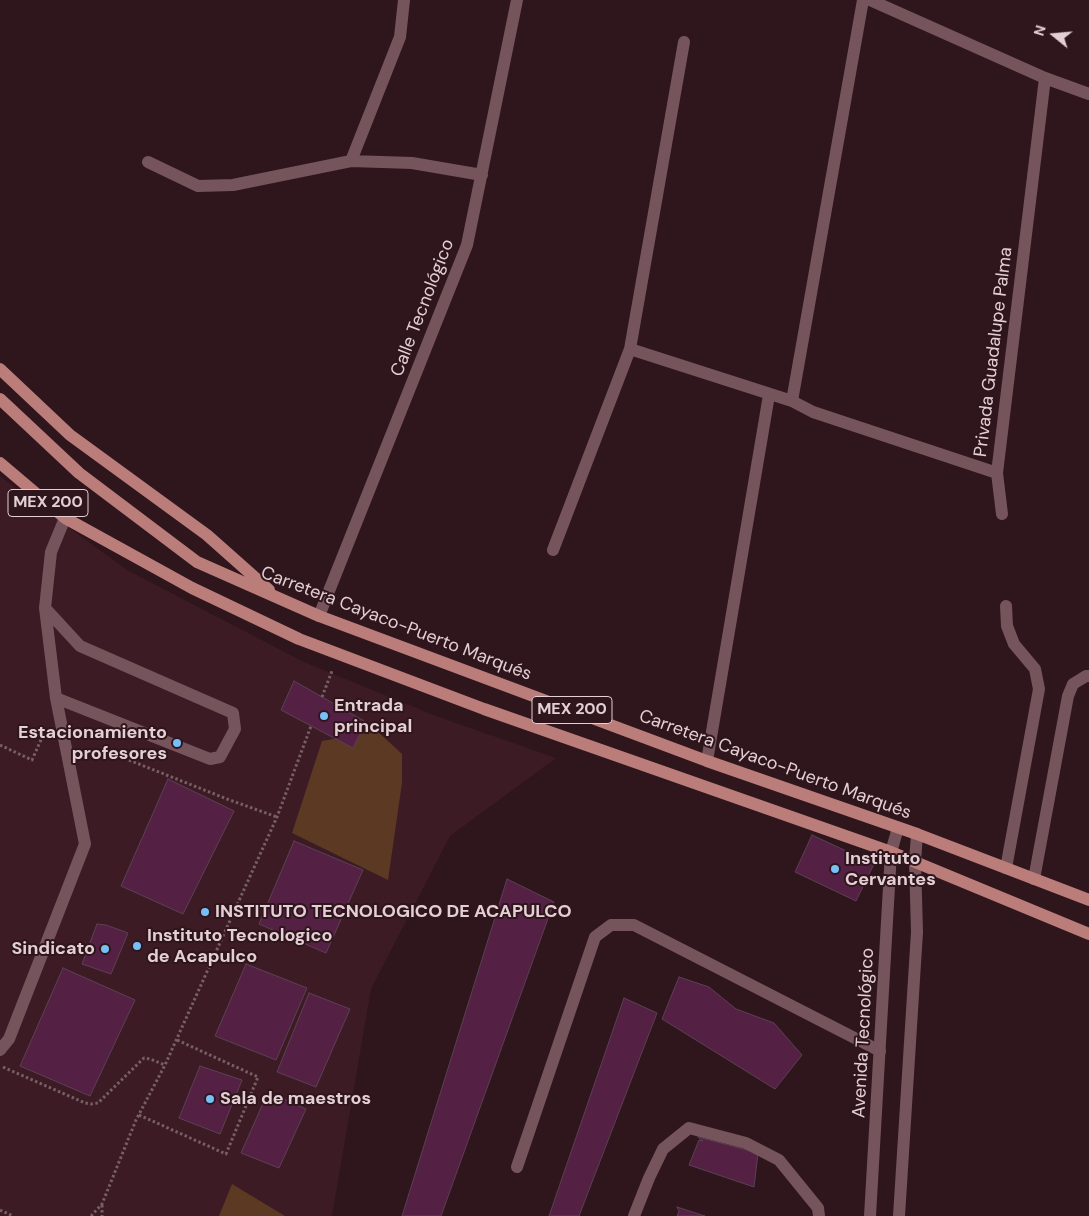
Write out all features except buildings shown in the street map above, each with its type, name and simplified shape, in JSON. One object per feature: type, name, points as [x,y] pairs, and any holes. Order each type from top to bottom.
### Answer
[{"type":"main road","points":[[0,369],[70,435],[207,535],[279,598]]},
{"type":"main road","name":"Carretera Cayaco-Puerto Marqués","points":[[0,400],[79,473],[197,562],[319,616],[707,761],[916,834],[1089,900]]},
{"type":"main road","name":"MEX 200","points":[[0,463],[65,518],[192,588],[299,639],[484,709],[891,852],[1089,934]]},
{"type":"street","points":[[351,161],[400,37],[404,0]]},
{"type":"street","name":"Calle Tecnológico","points":[[319,616],[467,245],[517,0]]},
{"type":"street","points":[[792,402],[863,0]]},
{"type":"street","points":[[870,0],[1045,78],[1089,94]]},
{"type":"street","points":[[553,550],[630,349],[684,42]]},
{"type":"street","name":"Privada Guadalupe Palma","points":[[630,349],[792,402],[813,412],[997,473],[1045,78]]},
{"type":"street","points":[[148,162],[198,186],[233,185],[351,161],[412,164],[482,175]]},
{"type":"street","points":[[707,761],[769,396]]},
{"type":"street","points":[[997,473],[1002,514]]},
{"type":"street","points":[[0,1050],[9,1039],[85,844],[56,698],[45,608],[51,552],[65,518]]},
{"type":"street","points":[[1006,606],[1007,626],[1014,644],[1035,669],[1039,689],[1006,868]]},
{"type":"street","points":[[45,608],[80,646],[233,713],[235,729],[220,757],[210,759],[56,698]]},
{"type":"street","points":[[1034,879],[1068,696],[1073,684],[1089,676]]},
{"type":"street","name":"Avenida Tecnológico","points":[[870,1216],[891,852],[898,828]]},
{"type":"street","points":[[899,1216],[917,932],[916,834]]},
{"type":"street","points":[[517,1167],[594,937],[611,925],[634,925],[880,1051]]},
{"type":"street","points":[[634,1216],[663,1149],[689,1128],[746,1142],[778,1160],[818,1208],[819,1216]]},
{"type":"path","points":[[322,697],[339,654]]},
{"type":"path","points":[[91,1216],[102,1204],[139,1115],[177,1040],[277,817],[311,726]]},
{"type":"path","points":[[0,745],[32,760],[46,728]]},
{"type":"path","points":[[102,748],[227,799],[277,817]]},
{"type":"path","points":[[139,1115],[226,1154],[258,1077],[177,1040]]},
{"type":"path","points":[[0,1065],[84,1103],[91,1104],[98,1103],[144,1058],[165,1065]]},
{"type":"path","points":[[102,1204],[102,1216]]},
{"type":"path","points":[[0,1210],[13,1216]]},
{"type":"shaded area","name":"INSTITUTO TECNOLOGICO DE ACAPULCO","points":[[0,476],[127,570],[304,662],[436,716],[556,758],[450,836],[371,989],[332,1216],[0,1216]]},
{"type":"shaded area","points":[[377,731],[402,754],[402,783],[388,880],[292,833],[322,741]]},
{"type":"shaded area","points":[[232,1184],[285,1216],[219,1216]]},
{"type":"place","name":"Entrada principal","points":[[324,716]]},
{"type":"place","name":"Estacionamiento profesores","points":[[177,743]]},
{"type":"place","name":"Instituto Cervantes","points":[[835,869]]},
{"type":"place","name":"INSTITUTO TECNOLOGICO DE ACAPULCO","points":[[205,912]]},
{"type":"place","name":"Instituto Tecnologico de Acapulco","points":[[137,946]]},
{"type":"place","name":"Sindicato","points":[[105,949]]},
{"type":"place","name":"Sala de maestros","points":[[210,1099]]}]
